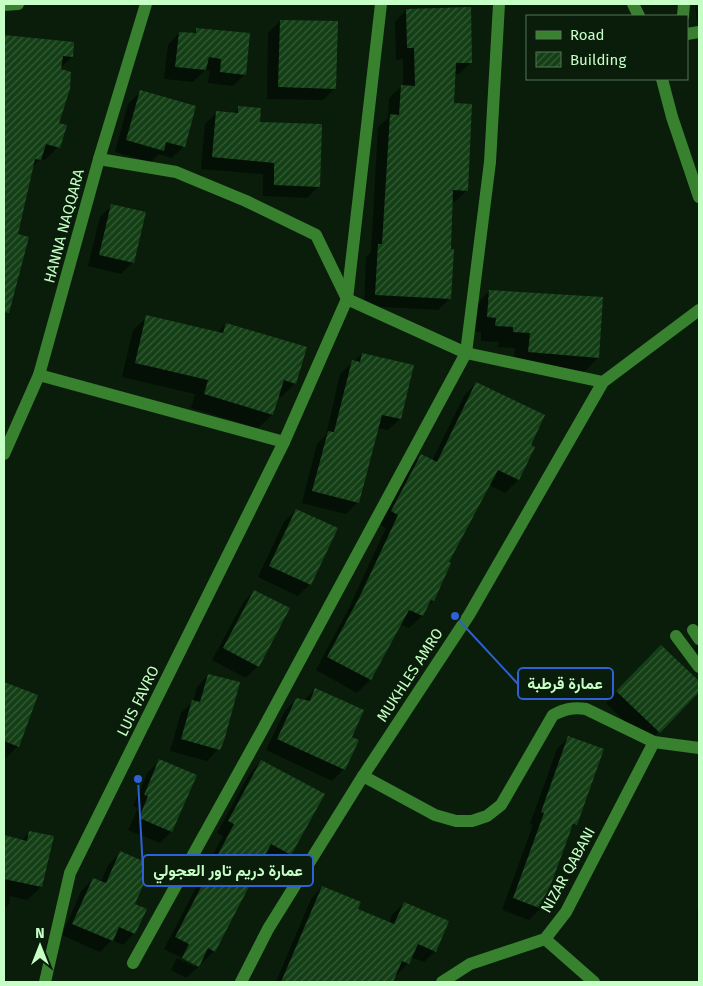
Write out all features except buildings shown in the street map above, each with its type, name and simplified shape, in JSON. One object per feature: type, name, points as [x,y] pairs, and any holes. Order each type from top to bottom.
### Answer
[{"type":"street","points":[[4,5],[18,4]]},
{"type":"street","name":"HANNA NAQQARA","points":[[4,454],[39,375],[99,159],[146,4]]},
{"type":"street","name":"LUIS FAVRO","points":[[45,982],[70,873],[284,442],[347,299],[381,4]]},
{"type":"street","points":[[133,963],[259,736],[466,353],[490,162],[499,4]]},
{"type":"street","points":[[662,80],[672,117],[699,196]]},
{"type":"street","points":[[99,159],[176,172],[246,201],[316,235],[347,299],[466,353],[602,382],[699,310]]},
{"type":"street","points":[[39,375],[284,442]]},
{"type":"street","name":"MUKHLES AMRO","points":[[241,982],[268,928],[363,776],[469,615],[602,382]]},
{"type":"street","points":[[676,636],[699,667]]},
{"type":"street","points":[[363,776],[435,815],[456,821],[472,821],[487,816],[501,804],[553,715],[565,709],[577,707],[586,709],[654,742],[699,748]]},
{"type":"street","name":"NIZAR QABANI","points":[[545,939],[566,912],[654,742]]},
{"type":"street","points":[[442,982],[470,964],[545,939],[594,982]]},
{"type":"place","name":"عمارة قرطبة","points":[[455,616]]},
{"type":"place","name":"عمارة دريم تاور العجولي","points":[[138,779]]}]
